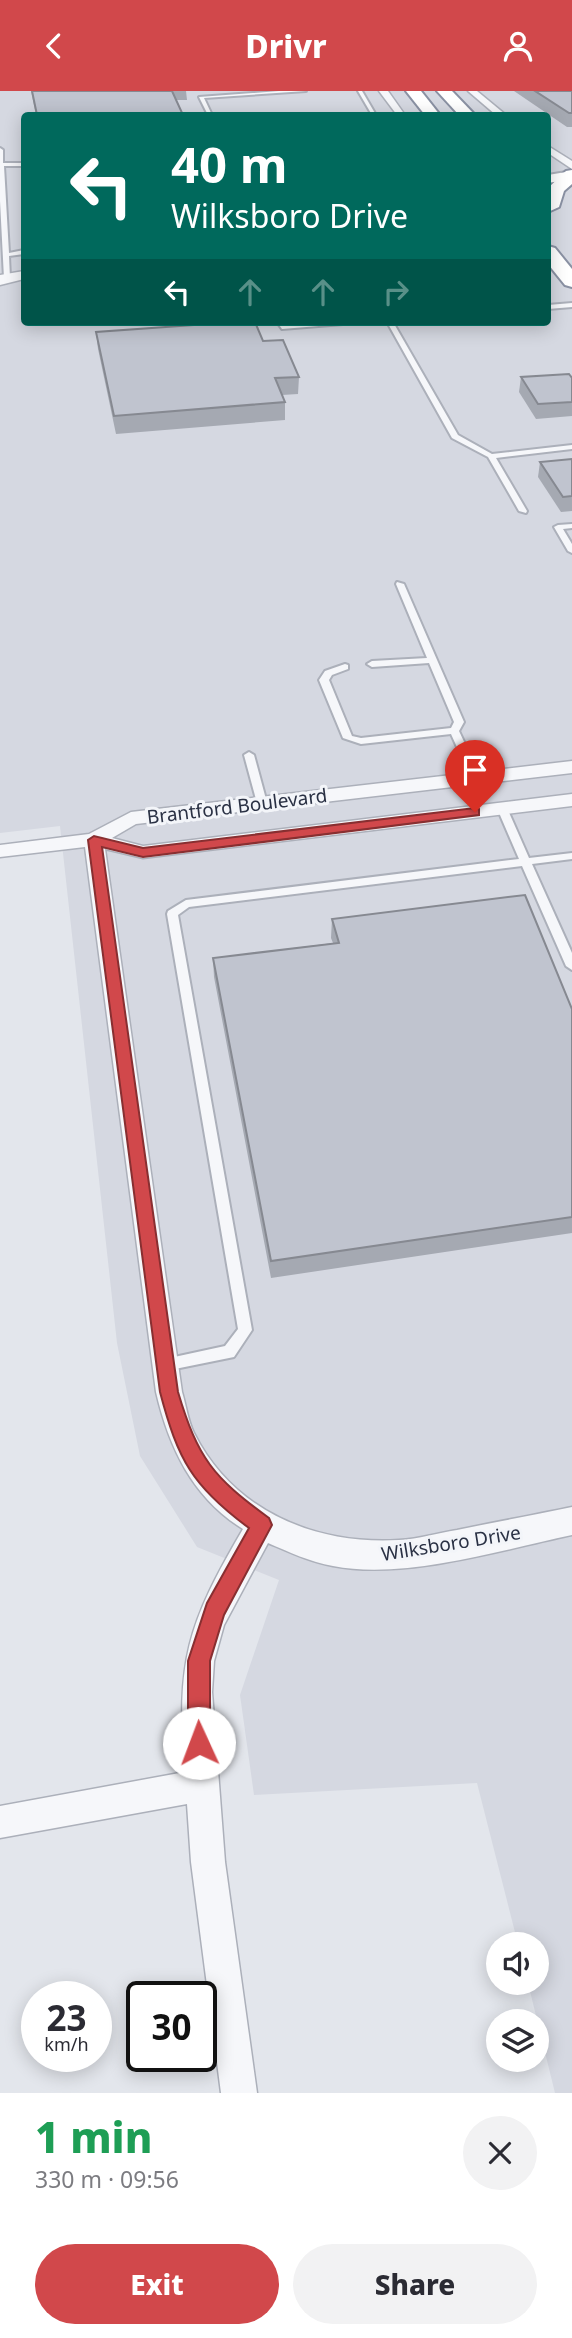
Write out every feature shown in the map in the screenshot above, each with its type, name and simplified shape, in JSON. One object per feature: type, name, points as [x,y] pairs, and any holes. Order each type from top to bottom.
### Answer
[{"type":"highway","points":[[413,91],[430,112]]},
{"type":"highway","points":[[444,91],[464,112]]},
{"type":"highway","points":[[551,167],[572,171],[556,189],[551,200]]},
{"type":"highway","points":[[551,207],[565,223]]},
{"type":"highway","points":[[551,256],[572,281]]},
{"type":"main road","points":[[551,178],[572,171]]},
{"type":"street","points":[[383,91],[399,112]]},
{"type":"street","points":[[472,91],[497,112]]},
{"type":"street","points":[[551,152],[572,171]]},
{"type":"street","points":[[3,279],[21,276]]},
{"type":"street","name":"Brantford Boulevard","points":[[94,840],[131,818],[572,767]]},
{"type":"street","name":"Brantford Boulevard","points":[[94,840],[143,852],[572,800]]},
{"type":"street","points":[[0,851],[94,840]]},
{"type":"street","name":"Wilksboro Drive","points":[[94,840],[169,1392],[182,1437],[196,1464],[222,1496],[262,1525],[305,1545],[354,1556],[400,1555],[572,1521]]},
{"type":"street","points":[[239,2093],[208,1862],[197,1722],[199,1661],[214,1611],[262,1525]]},
{"type":"street","points":[[0,1822],[202,1785]]},
{"type":"lane","points":[[197,91],[208,112]]},
{"type":"lane","points":[[201,97],[304,91]]},
{"type":"lane","points":[[360,91],[372,112]]},
{"type":"lane","points":[[0,150],[6,255],[3,279]]},
{"type":"lane","points":[[1,165],[21,164]]},
{"type":"lane","points":[[6,255],[21,252]]},
{"type":"lane","points":[[551,307],[572,305]]},
{"type":"lane","points":[[392,326],[455,436],[491,456],[523,511]]},
{"type":"lane","points":[[491,456],[572,447]]},
{"type":"lane","points":[[572,526],[558,527],[572,551]]},
{"type":"lane","points":[[400,584],[459,722],[454,731]]},
{"type":"lane","points":[[372,664],[432,660]]},
{"type":"lane","points":[[345,667],[328,673],[324,680],[348,738],[360,741],[454,731]]},
{"type":"lane","points":[[454,731],[476,778]]},
{"type":"lane","points":[[249,755],[262,803]]},
{"type":"lane","points":[[502,809],[571,963]]},
{"type":"lane","points":[[165,1365],[229,1352],[244,1330],[172,914],[186,904],[572,856]]},
{"type":"shaded area","points":[[0,91],[572,91],[572,2093],[555,2093],[549,2069],[549,2009],[534,2009],[531,1995],[549,1995],[549,1932],[515,1932],[477,1783],[254,1795],[240,1695],[279,1580],[197,1547],[140,1456],[117,1343],[60,826],[0,833]]},
{"type":"building","points":[[32,91],[172,91],[182,112],[36,112]]},
{"type":"building","points":[[535,91],[572,91],[572,113],[569,113]]},
{"type":"building","points":[[180,326],[257,326],[263,341],[283,340],[299,377],[275,378],[285,402],[114,416],[96,332]]},
{"type":"building","points":[[569,374],[572,378],[572,402],[538,404],[521,377]]},
{"type":"building","points":[[572,459],[572,496],[563,497],[540,462]]},
{"type":"building","points":[[525,895],[572,1009],[572,1217],[271,1261],[213,958],[339,943],[332,919]]},
{"type":"route","points":[[199,1743],[199,1661],[214,1611],[262,1525],[222,1496],[196,1464],[182,1437],[169,1392],[94,840],[143,852],[475,812]]}]
